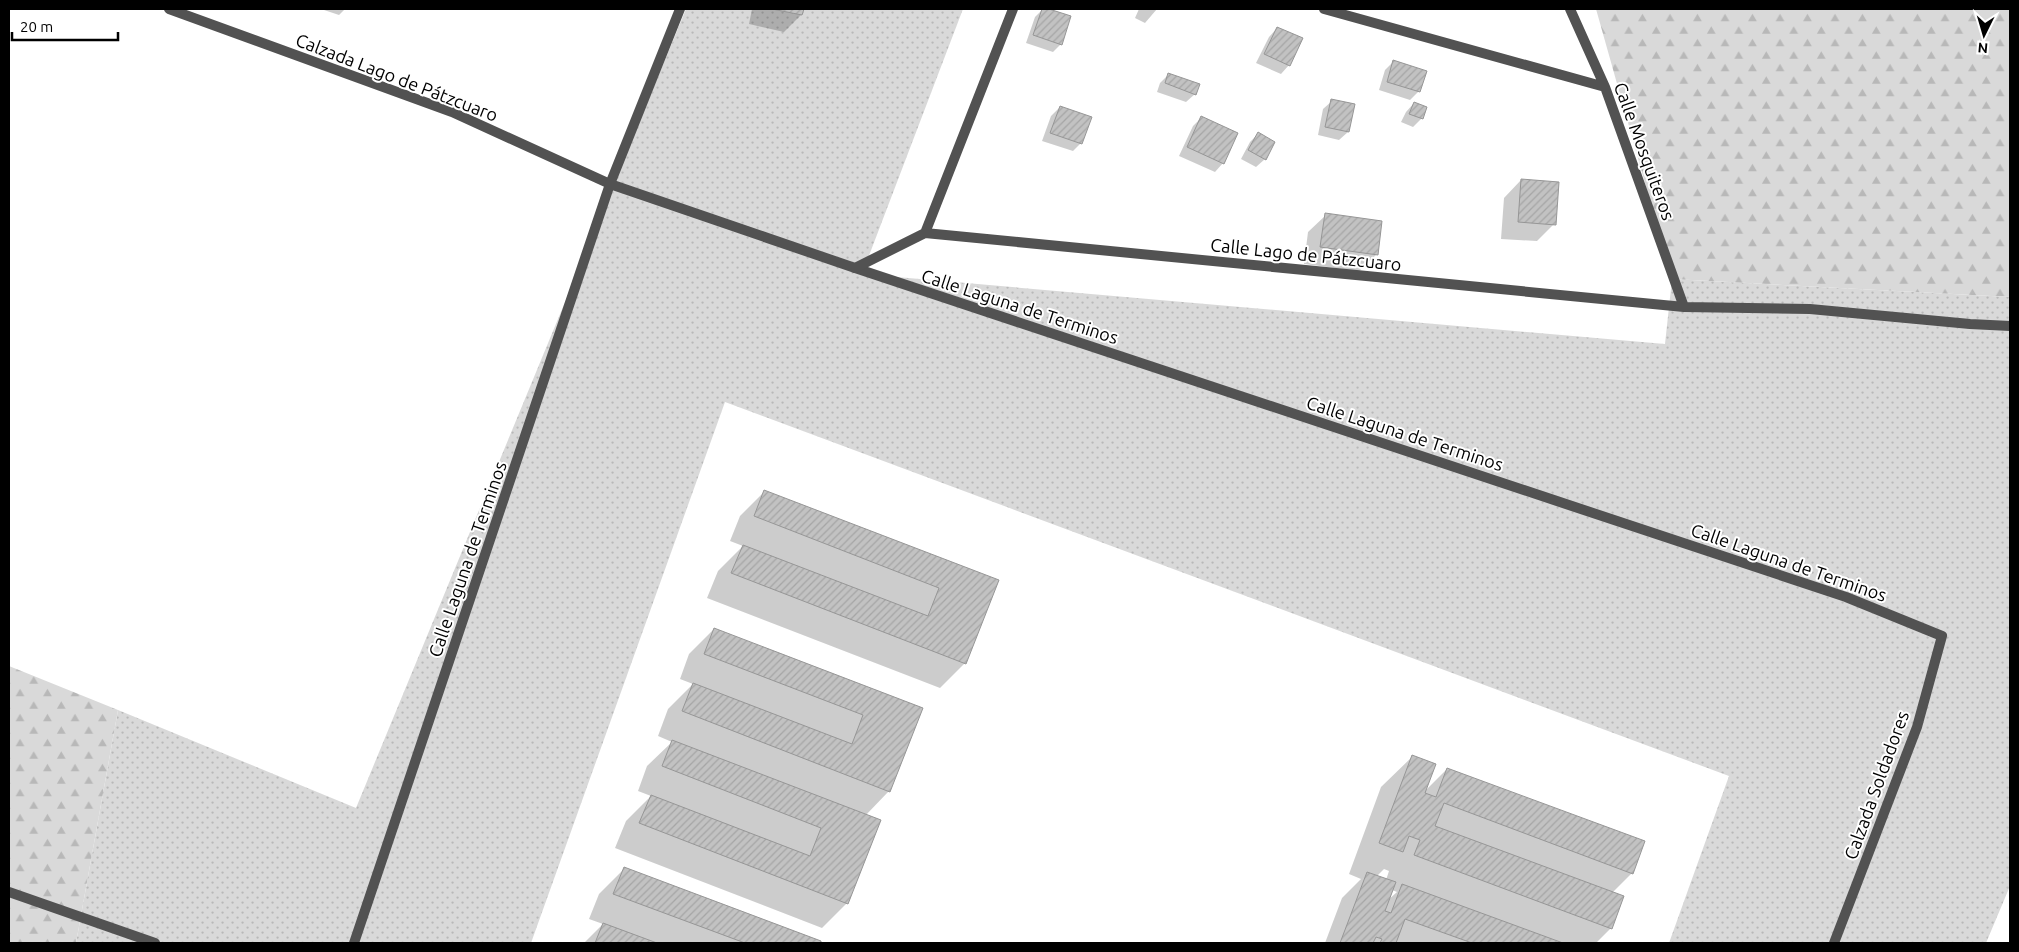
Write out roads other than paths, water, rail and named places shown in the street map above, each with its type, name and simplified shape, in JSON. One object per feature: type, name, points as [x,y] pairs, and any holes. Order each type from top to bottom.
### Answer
[{"type":"street","name":"Calzada Lago de Pátzcuaro","points":[[169,9],[452,112],[610,184]]},
{"type":"street","name":"Calle Laguna de Terminos","points":[[354,943],[610,184],[680,9]]},
{"type":"street","points":[[855,268],[925,233],[1014,9]]},
{"type":"street","points":[[1324,9],[1605,87]]},
{"type":"street","name":"Calle Mosquiteros","points":[[1570,9],[1605,87],[1684,307]]},
{"type":"street","name":"Calle Laguna de Terminos","points":[[610,184],[855,268],[1846,597],[1942,636]]},
{"type":"street","name":"Calle Lago de Pátzcuaro","points":[[925,233],[1684,307],[1810,309],[2010,326]]},
{"type":"street","name":"Calzada Soldadores","points":[[1834,943],[1917,727],[1942,636]]},
{"type":"street","points":[[9,892],[154,943]]}]
